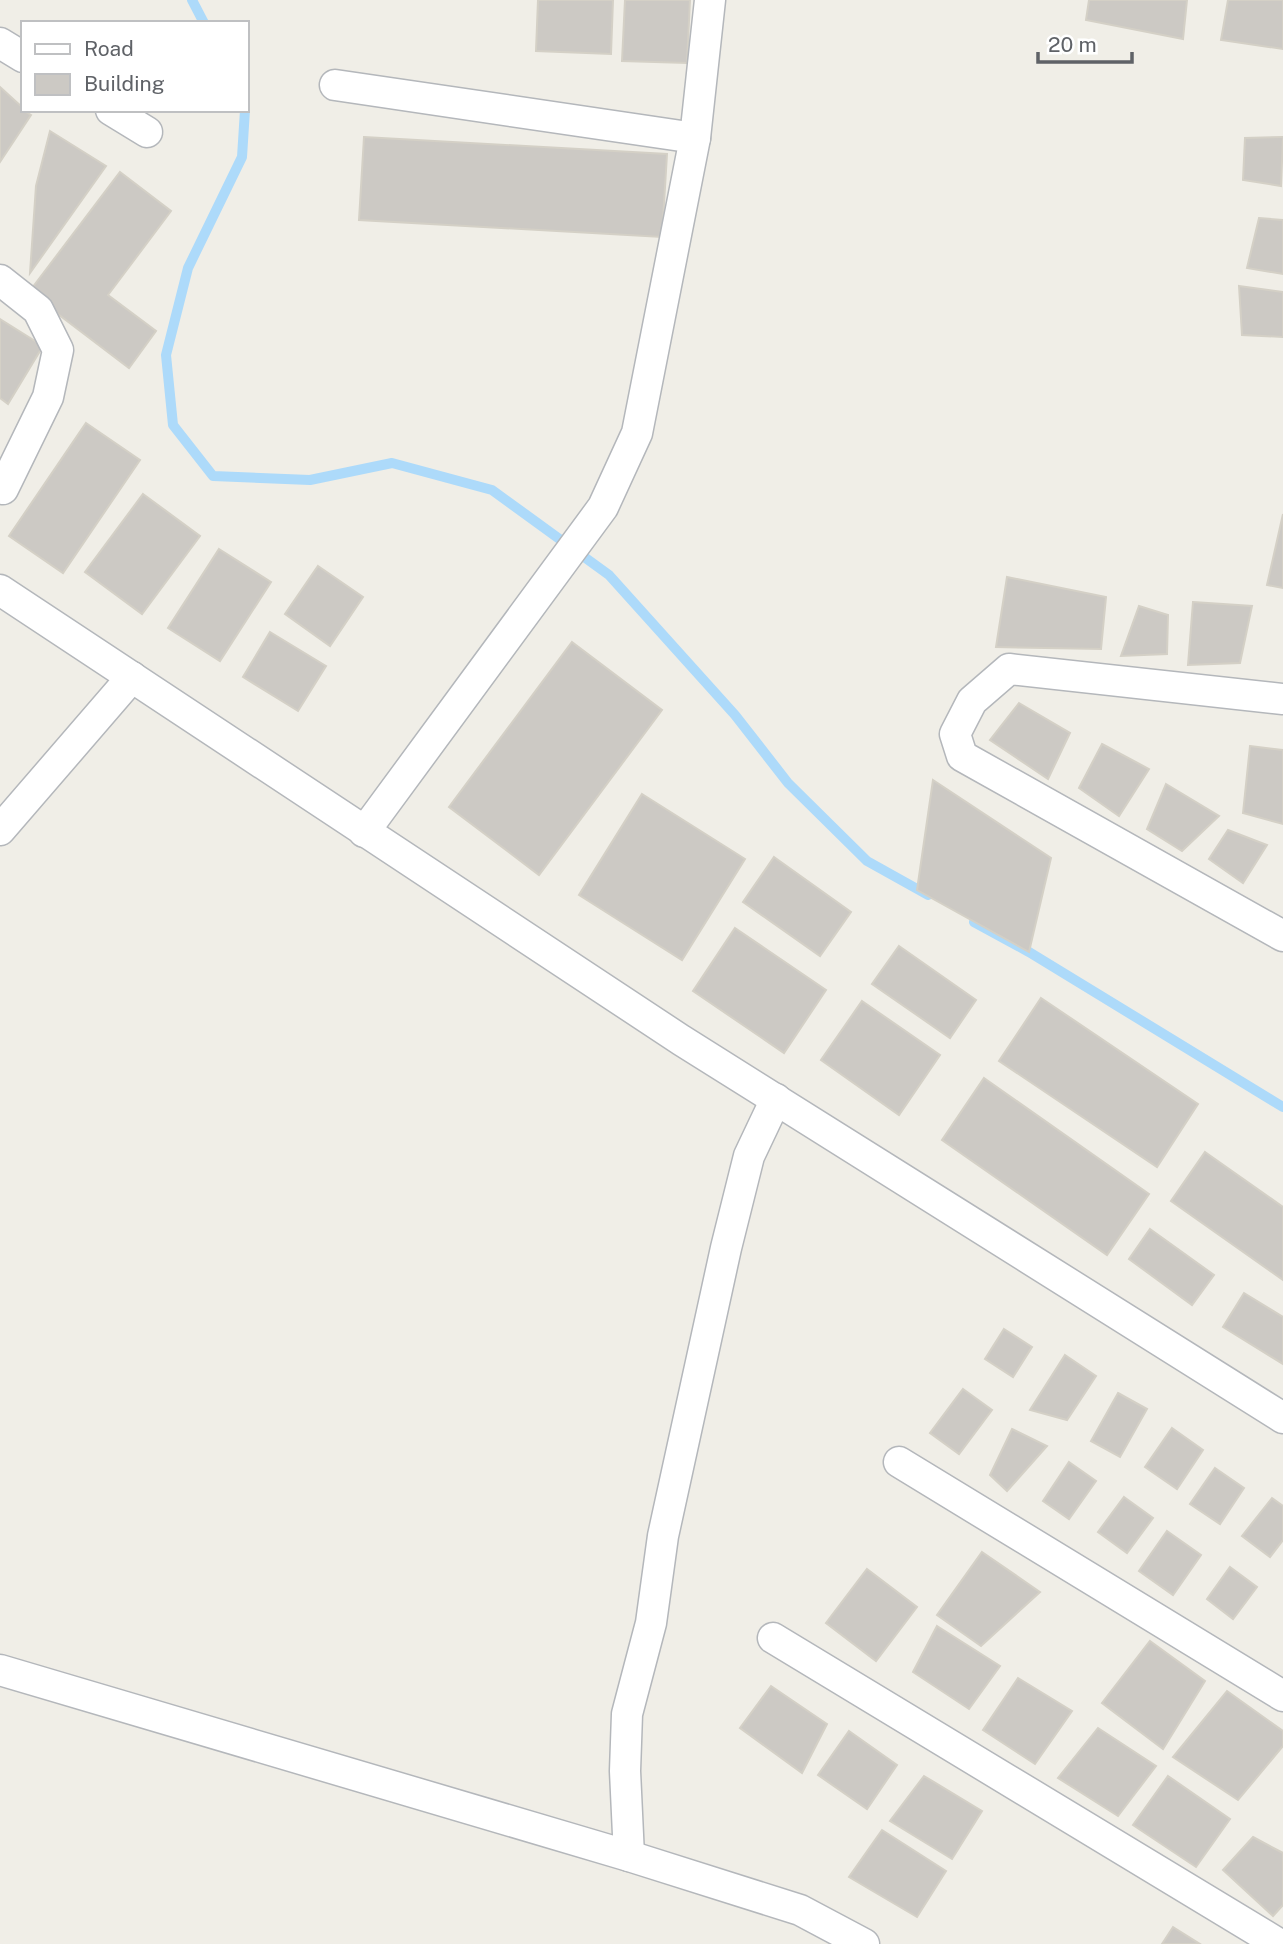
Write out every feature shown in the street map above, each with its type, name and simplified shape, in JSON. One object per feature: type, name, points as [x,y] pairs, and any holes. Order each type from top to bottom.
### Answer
[{"type":"street","points":[[364,832],[603,507],[637,433],[695,138],[710,0]]},
{"type":"street","points":[[0,43],[21,56]]},
{"type":"street","points":[[334,85],[695,138]]},
{"type":"street","points":[[114,112],[147,132]]},
{"type":"street","points":[[0,279],[38,310],[58,350],[48,397],[3,489]]},
{"type":"street","points":[[0,590],[681,1040],[1283,1418]]},
{"type":"street","points":[[1283,699],[1009,669],[972,701],[955,734],[962,756],[1283,936]]},
{"type":"street","points":[[3,822],[132,677]]},
{"type":"street","points":[[629,1856],[625,1771],[627,1714],[651,1623],[663,1536],[726,1248],[749,1156],[776,1100]]},
{"type":"street","points":[[899,1462],[1283,1696]]},
{"type":"street","points":[[774,1638],[1279,1944]]},
{"type":"street","points":[[0,1670],[629,1856],[800,1910],[864,1944]]},
{"type":"building","points":[[538,0],[613,0],[611,54],[536,51]]},
{"type":"building","points":[[625,0],[690,0],[687,63],[622,61]]},
{"type":"building","points":[[1089,0],[1187,0],[1183,39],[1086,20]]},
{"type":"building","points":[[1228,0],[1283,0],[1283,49],[1221,40]]},
{"type":"building","points":[[0,87],[21,106],[21,112],[31,115],[0,162]]},
{"type":"building","points":[[50,131],[106,166],[30,273],[36,186]]},
{"type":"building","points":[[364,137],[667,154],[662,237],[359,220]]},
{"type":"building","points":[[1283,137],[1281,186],[1243,180],[1245,138]]},
{"type":"building","points":[[120,172],[171,211],[108,295],[156,331],[129,368],[29,292]]},
{"type":"building","points":[[1259,218],[1283,220],[1283,274],[1247,268]]},
{"type":"building","points":[[1239,286],[1283,292],[1283,337],[1242,335]]},
{"type":"building","points":[[0,319],[43,346],[8,404],[0,398]]},
{"type":"building","points":[[86,423],[140,460],[63,573],[9,536]]},
{"type":"building","points":[[143,494],[200,536],[142,614],[85,572]]},
{"type":"building","points":[[1283,514],[1283,588],[1267,585]]},
{"type":"building","points":[[219,549],[271,582],[220,661],[168,628]]},
{"type":"building","points":[[318,566],[363,597],[330,646],[285,614]]},
{"type":"building","points":[[1007,577],[1106,597],[1101,649],[996,647]]},
{"type":"building","points":[[1193,602],[1252,606],[1240,663],[1188,665]]},
{"type":"building","points":[[1139,606],[1168,615],[1167,654],[1121,656]]},
{"type":"building","points":[[270,632],[326,666],[298,711],[243,677]]},
{"type":"building","points":[[572,642],[662,710],[539,875],[449,807]]},
{"type":"building","points":[[1019,703],[1070,733],[1048,779],[990,740]]},
{"type":"building","points":[[1102,744],[1149,769],[1119,816],[1079,788]]},
{"type":"building","points":[[1250,746],[1283,750],[1283,824],[1243,813]]},
{"type":"building","points":[[933,780],[1051,858],[1029,952],[917,890]]},
{"type":"building","points":[[1166,784],[1219,816],[1182,851],[1147,829]]},
{"type":"building","points":[[642,794],[745,859],[682,960],[579,895]]},
{"type":"building","points":[[1228,830],[1267,845],[1243,883],[1209,859]]},
{"type":"building","points":[[774,857],[851,912],[820,956],[743,902]]},
{"type":"building","points":[[735,928],[826,990],[784,1053],[693,991]]},
{"type":"building","points":[[899,946],[976,1000],[950,1038],[872,984]]},
{"type":"building","points":[[1041,998],[1198,1104],[1157,1167],[999,1061]]},
{"type":"building","points":[[862,1001],[940,1055],[899,1115],[821,1060]]},
{"type":"building","points":[[984,1078],[1149,1194],[1107,1255],[942,1140]]},
{"type":"building","points":[[1205,1152],[1283,1207],[1283,1280],[1171,1201]]},
{"type":"building","points":[[1150,1229],[1214,1275],[1192,1305],[1129,1259]]},
{"type":"building","points":[[1244,1293],[1283,1317],[1283,1364],[1223,1327]]},
{"type":"building","points":[[1004,1329],[1032,1347],[1013,1377],[985,1359]]},
{"type":"building","points":[[1065,1355],[1096,1376],[1067,1420],[1030,1410]]},
{"type":"building","points":[[963,1389],[992,1410],[959,1454],[930,1433]]},
{"type":"building","points":[[1118,1393],[1147,1409],[1120,1457],[1091,1441]]},
{"type":"building","points":[[1172,1428],[1203,1450],[1177,1489],[1145,1467]]},
{"type":"building","points":[[1012,1429],[1047,1446],[1007,1491],[990,1475]]},
{"type":"building","points":[[1069,1462],[1096,1481],[1069,1519],[1043,1501]]},
{"type":"building","points":[[1215,1468],[1244,1488],[1220,1524],[1190,1504]]},
{"type":"building","points":[[1124,1497],[1153,1518],[1127,1553],[1098,1532]]},
{"type":"building","points":[[1272,1498],[1283,1506],[1283,1540],[1270,1557],[1242,1536]]},
{"type":"building","points":[[1167,1531],[1201,1555],[1173,1595],[1139,1571]]},
{"type":"building","points":[[982,1552],[1040,1592],[981,1646],[937,1615]]},
{"type":"building","points":[[1230,1567],[1257,1587],[1233,1619],[1207,1599]]},
{"type":"building","points":[[867,1569],[917,1607],[876,1661],[826,1623]]},
{"type":"building","points":[[937,1626],[1000,1666],[969,1709],[913,1672]]},
{"type":"building","points":[[1150,1641],[1205,1681],[1163,1749],[1102,1703]]},
{"type":"building","points":[[1018,1678],[1072,1711],[1035,1764],[983,1730]]},
{"type":"building","points":[[771,1686],[827,1724],[802,1773],[740,1728]]},
{"type":"building","points":[[1227,1691],[1283,1731],[1283,1746],[1238,1800],[1173,1757]]},
{"type":"building","points":[[1098,1728],[1156,1766],[1118,1816],[1058,1778]]},
{"type":"building","points":[[849,1731],[897,1765],[867,1809],[818,1775]]},
{"type":"building","points":[[924,1776],[982,1811],[952,1859],[890,1821]]},
{"type":"building","points":[[1168,1776],[1230,1819],[1196,1867],[1133,1825]]},
{"type":"building","points":[[882,1830],[946,1871],[917,1917],[849,1877]]},
{"type":"building","points":[[1253,1837],[1283,1853],[1283,1905],[1273,1916],[1223,1870]]},
{"type":"building","points":[[1173,1927],[1200,1944],[1162,1944]]},
{"type":"waterway","points":[[192,0],[203,21]]},
{"type":"waterway","points":[[245,112],[242,157],[188,268],[166,355],[173,425],[213,476],[310,480],[392,463],[492,490],[609,575],[735,715],[788,783],[867,861],[928,895]]},
{"type":"waterway","points":[[974,922],[1029,952],[1283,1107]]}]
